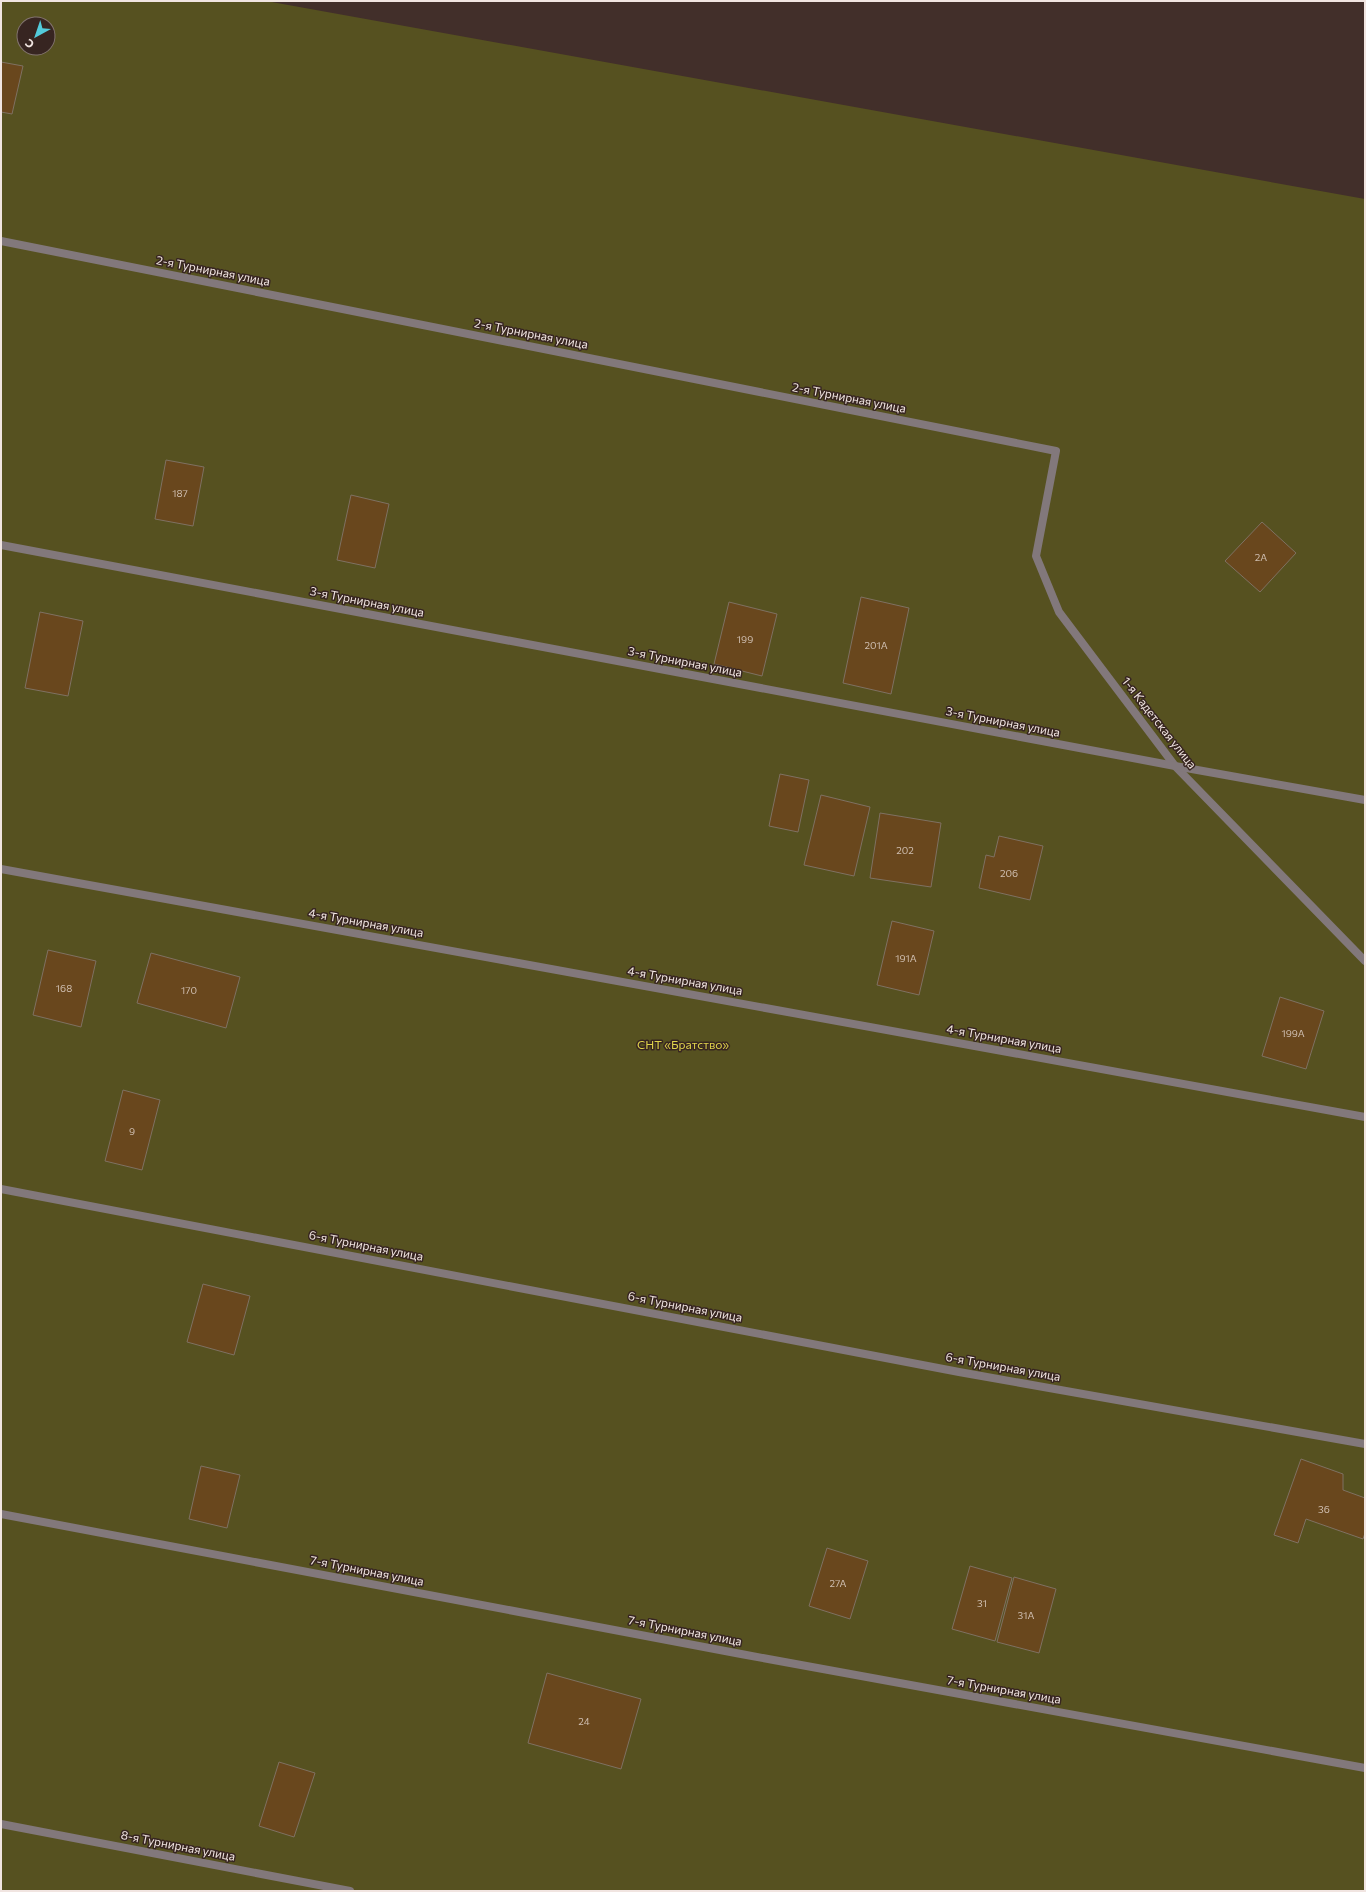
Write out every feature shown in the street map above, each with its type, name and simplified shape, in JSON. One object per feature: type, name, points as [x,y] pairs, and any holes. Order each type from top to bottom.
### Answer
[{"type":"lane","name":"2-я Турнирная улица","points":[[1,241],[1056,451]]},
{"type":"lane","name":"1-я Кадетская улица","points":[[1056,451],[1036,556],[1059,612],[1175,766],[1365,961]]},
{"type":"lane","name":"3-я Турнирная улица","points":[[1,546],[1175,766],[1365,800]]},
{"type":"lane","name":"4-я Турнирная улица","points":[[1,869],[1365,1117]]},
{"type":"lane","name":"6-я Турнирная улица","points":[[1,1189],[959,1372],[1365,1444]]},
{"type":"lane","name":"7-я Турнирная улица","points":[[1,1514],[741,1654],[1365,1768]]},
{"type":"lane","name":"8-я Турнирная улица","points":[[1,1824],[350,1891]]},
{"type":"green space","name":"СНТ «Братство»","points":[[1,1],[266,1],[1365,199],[1365,1891],[1,1891]]},
{"type":"building","points":[[1,62],[23,66],[12,114],[1,112]]},
{"type":"building","points":[[166,460],[204,467],[193,526],[155,519]]},
{"type":"building","points":[[351,495],[389,504],[375,568],[337,560]]},
{"type":"building","points":[[1262,522],[1296,553],[1260,592],[1225,561]]},
{"type":"building","points":[[861,597],[909,608],[891,694],[843,683]]},
{"type":"building","points":[[729,602],[777,614],[762,676],[714,664]]},
{"type":"building","points":[[40,612],[83,621],[68,696],[25,688]]},
{"type":"building","points":[[780,774],[809,780],[798,832],[769,826]]},
{"type":"building","points":[[821,795],[870,807],[854,876],[804,865]]},
{"type":"building","points":[[880,813],[941,823],[931,887],[870,878]]},
{"type":"building","points":[[999,836],[1043,846],[1030,900],[979,888],[986,855],[994,857]]},
{"type":"building","points":[[892,921],[934,931],[919,995],[877,985]]},
{"type":"building","points":[[48,950],[96,961],[81,1027],[33,1015]]},
{"type":"building","points":[[151,953],[240,977],[226,1028],[137,1003]]},
{"type":"building","points":[[1280,997],[1324,1011],[1306,1069],[1262,1056]]},
{"type":"building","points":[[123,1090],[160,1100],[142,1170],[105,1161]]},
{"type":"building","points":[[203,1284],[250,1296],[234,1355],[187,1342]]},
{"type":"building","points":[[1301,1459],[1343,1474],[1343,1490],[1365,1498],[1365,1533],[1363,1539],[1306,1519],[1298,1543],[1274,1535]]},
{"type":"building","points":[[201,1466],[240,1475],[227,1528],[189,1519]]},
{"type":"building","points":[[827,1548],[868,1561],[850,1619],[809,1606]]},
{"type":"building","points":[[970,1566],[1012,1578],[995,1641],[952,1629]]},
{"type":"building","points":[[1014,1577],[1056,1589],[1039,1653],[997,1642]]},
{"type":"building","points":[[547,1673],[641,1699],[621,1769],[528,1743]]},
{"type":"building","points":[[279,1762],[315,1773],[294,1837],[259,1826]]}]
